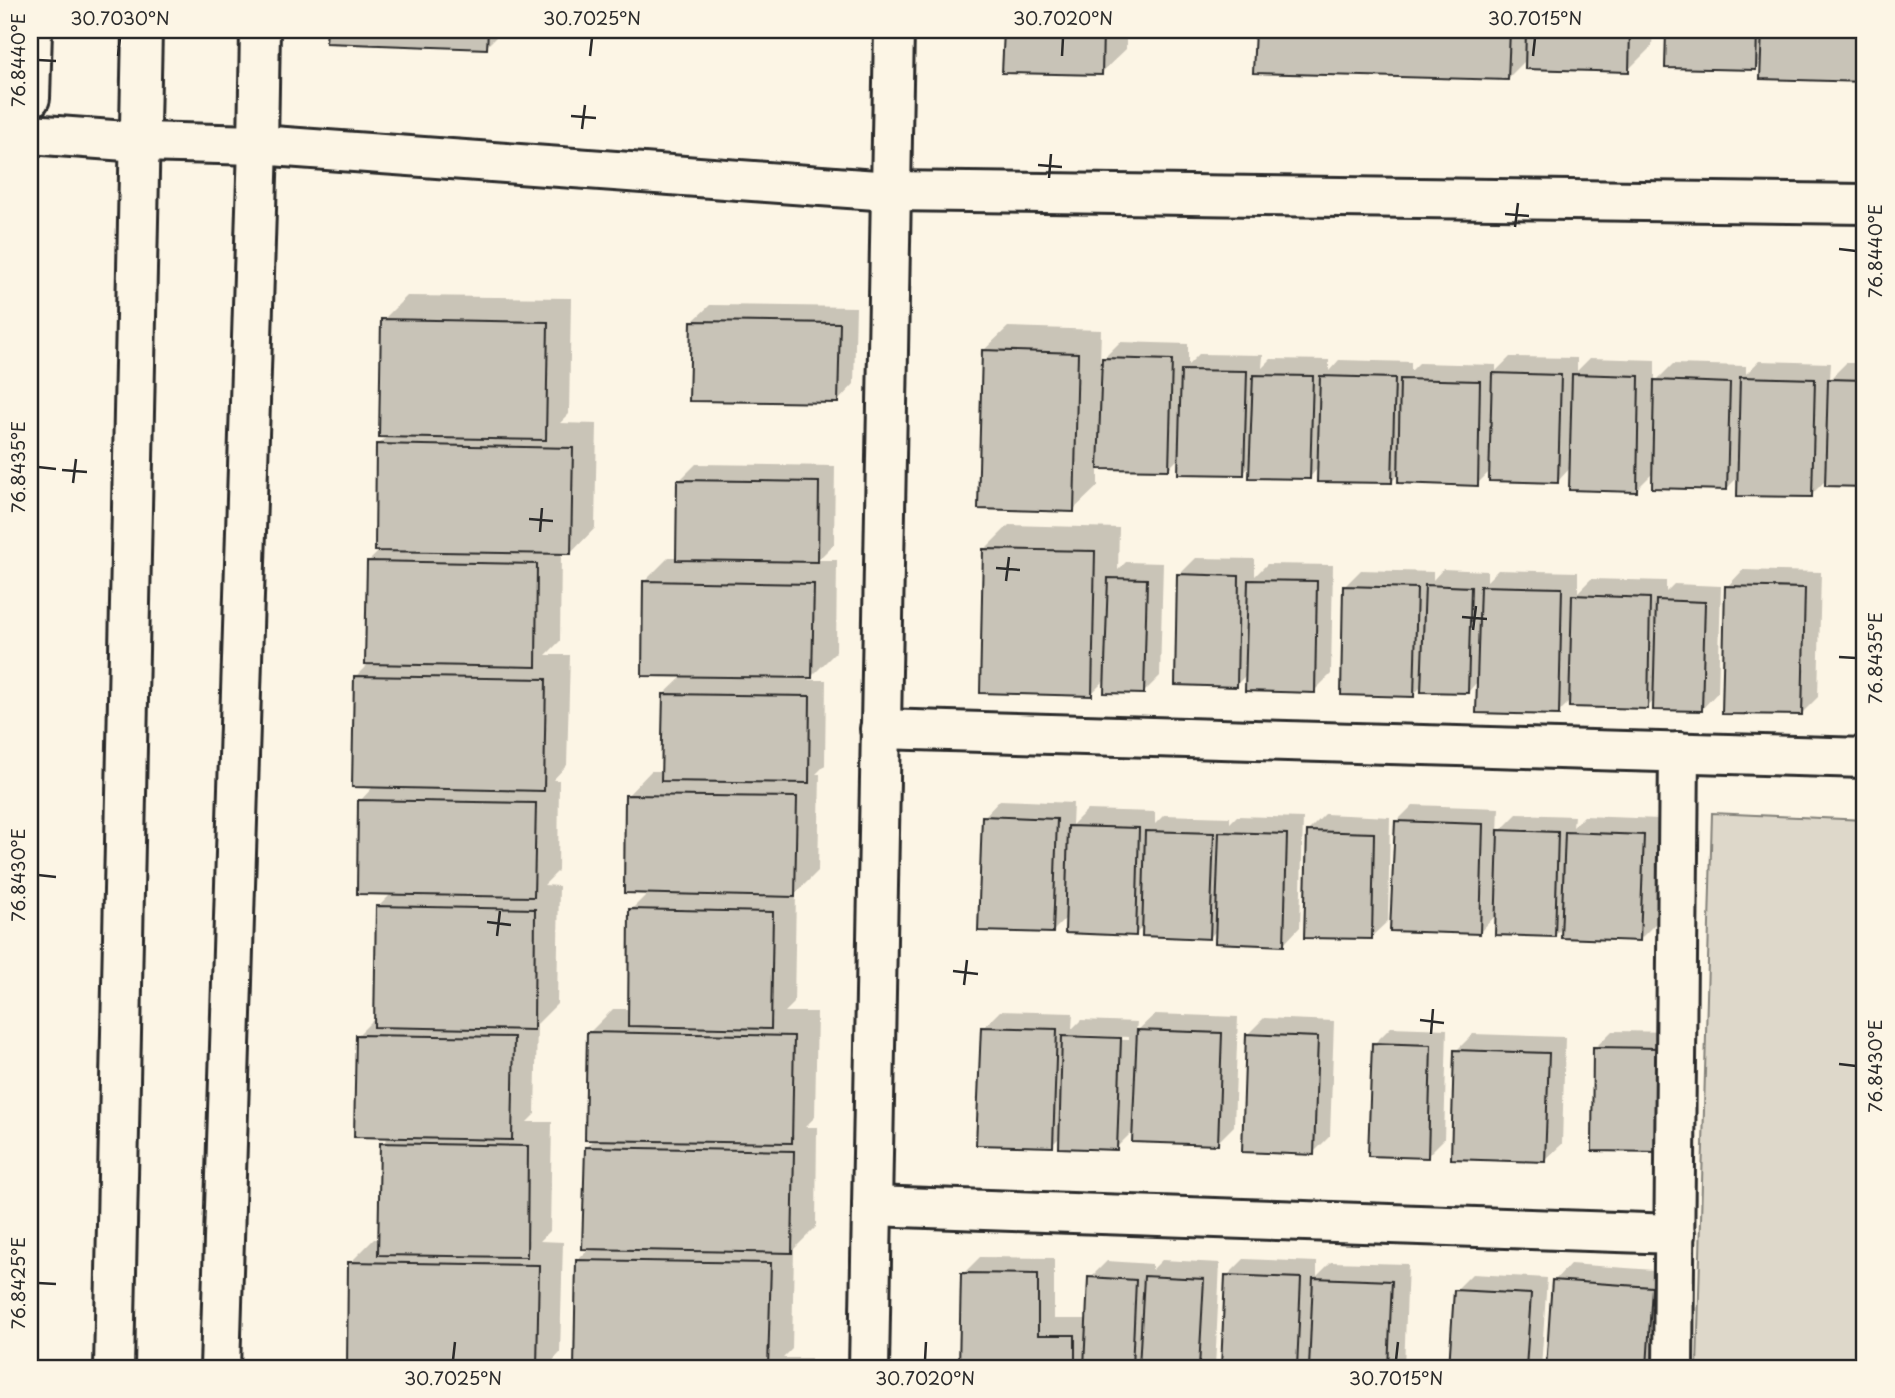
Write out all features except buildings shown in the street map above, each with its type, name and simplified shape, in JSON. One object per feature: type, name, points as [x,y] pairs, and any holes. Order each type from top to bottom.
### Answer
[{"type":"street","points":[[30,98],[32,30]]},
{"type":"street","points":[[114,1368],[142,30]]},
{"type":"street","points":[[220,1368],[260,30]]},
{"type":"street","points":[[869,1368],[894,30]]},
{"type":"street","points":[[30,134],[140,142],[258,145],[890,191],[1865,204]]},
{"type":"street","points":[[880,729],[1865,758]]},
{"type":"street","points":[[1673,1368],[1679,752]]},
{"type":"street","points":[[872,1206],[1675,1234]]},
{"type":"shaded area","points":[[1712,813],[1865,820],[1865,1368],[1697,1368]]}]
